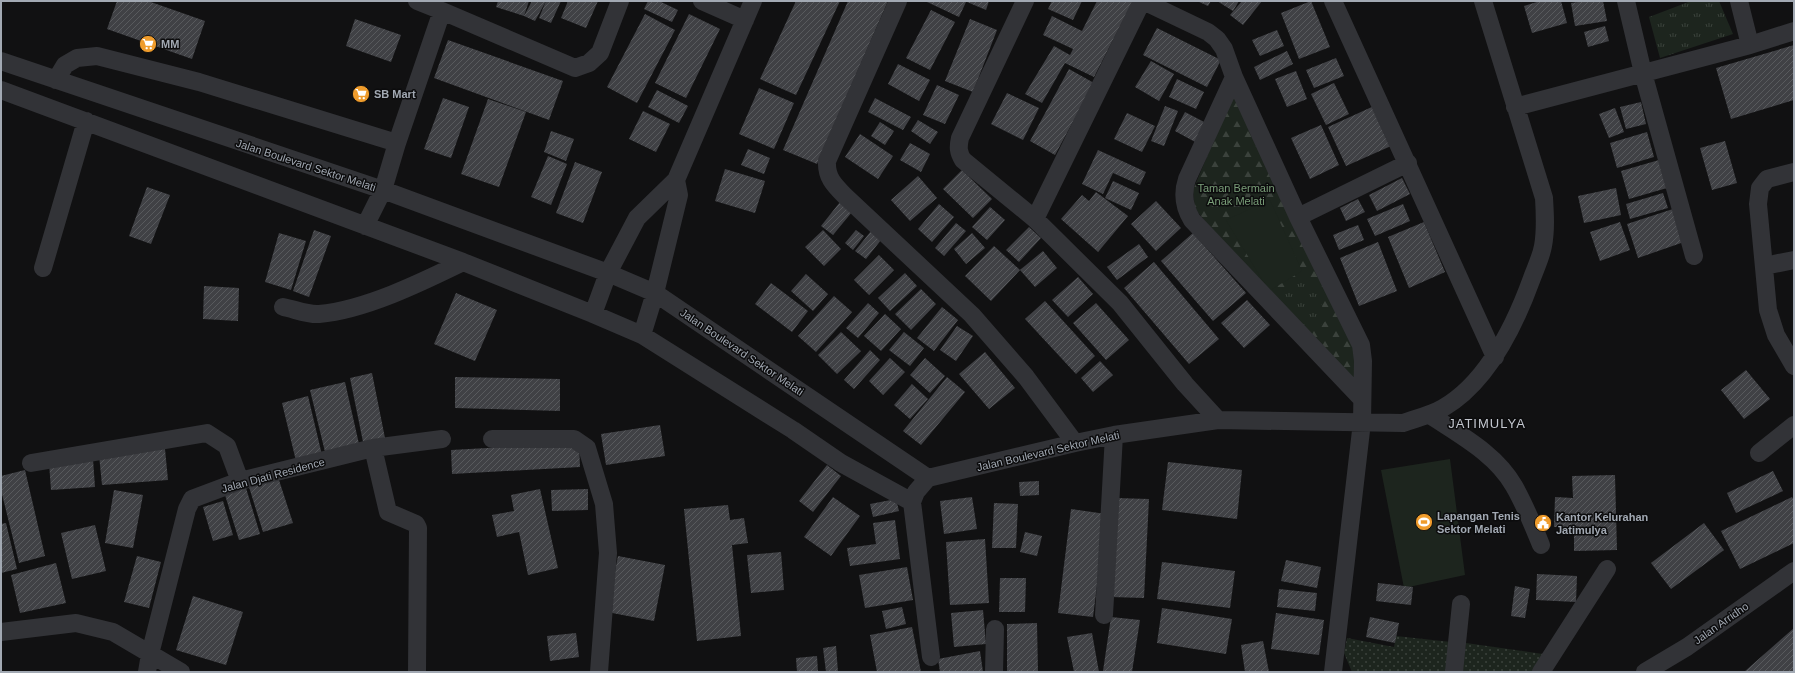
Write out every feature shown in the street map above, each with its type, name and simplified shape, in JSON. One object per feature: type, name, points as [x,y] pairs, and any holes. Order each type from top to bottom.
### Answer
[{"type":"street","points":[[417,1],[575,68],[589,63],[600,53],[620,1]]},
{"type":"street","points":[[702,1],[745,20]]},
{"type":"street","points":[[593,314],[608,273],[637,218],[676,180],[753,1]]},
{"type":"street","points":[[898,1],[827,161],[827,172],[829,178],[845,196],[972,315],[1026,377],[1075,443]]},
{"type":"street","points":[[1025,1],[960,138],[958,146],[959,153],[963,160],[1035,219],[1120,302],[1185,384],[1218,420]]},
{"type":"street","points":[[1035,219],[1142,1],[1208,32],[1217,39],[1224,49],[1234,77],[1298,218],[1361,345],[1363,353],[1362,422],[1337,667]]},
{"type":"street","points":[[1333,1],[1495,357]]},
{"type":"street","name":"Jalan Boulevard Sektor Melati","points":[[1,62],[383,190],[608,273],[655,293],[928,478],[1075,443],[1218,420],[1403,423],[1430,415],[1457,398],[1468,389],[1495,357],[1519,312],[1543,247],[1546,221],[1544,198],[1483,1]]},
{"type":"street","points":[[1626,1],[1643,73],[1694,256]]},
{"type":"street","points":[[1739,1],[1750,45]]},
{"type":"street","points":[[365,226],[383,190],[397,143],[442,11]]},
{"type":"street","points":[[1515,107],[1750,45],[1794,31]]},
{"type":"street","points":[[56,80],[65,65],[76,58],[97,56],[199,82],[397,143]]},
{"type":"street","points":[[1234,77],[1186,184],[1185,200],[1187,211],[1192,220],[1362,399]]},
{"type":"street","points":[[1,90],[463,262],[642,335],[793,430],[841,463],[912,502]]},
{"type":"street","points":[[43,268],[86,121]]},
{"type":"street","points":[[1298,218],[1408,163]]},
{"type":"street","points":[[1794,172],[1767,180],[1760,188],[1758,204],[1767,300],[1771,324],[1794,366]]},
{"type":"street","points":[[642,335],[655,293],[679,195],[676,180]]},
{"type":"street","points":[[1764,266],[1794,260]]},
{"type":"street","points":[[283,307],[318,314],[353,307],[411,287],[463,262]]},
{"type":"street","points":[[1430,415],[1484,451],[1502,469],[1514,485],[1541,545]]},
{"type":"street","points":[[1759,453],[1794,424]]},
{"type":"street","points":[[31,463],[207,433],[227,446],[240,481]]},
{"type":"street","points":[[1104,615],[1114,436]]},
{"type":"street","name":"Jalan Djati Residence","points":[[150,654],[187,509],[192,499],[240,481],[374,448],[442,439]]},
{"type":"street","points":[[492,440],[574,439],[587,448],[604,504],[608,553],[599,672]]},
{"type":"street","points":[[374,448],[388,512],[416,524],[418,528],[417,672]]},
{"type":"street","points":[[928,478],[916,492],[912,502],[931,657]]},
{"type":"street","points":[[1541,672],[1607,569]]},
{"type":"street","name":"Jalan Arridho","points":[[1645,672],[1686,647],[1794,570]]},
{"type":"street","points":[[1454,672],[1461,604]]},
{"type":"street","points":[[1,632],[76,623],[113,632],[181,672]]},
{"type":"street","points":[[994,672],[995,629]]},
{"type":"street","points":[[147,672],[150,654]]},
{"type":"green space","points":[[1691,1],[1719,1],[1733,34],[1660,58],[1649,17]]},
{"type":"green space","name":"Taman Bermain Anak Melati","points":[[1233,94],[1354,347],[1354,379],[1221,240],[1195,209],[1193,190]]},
{"type":"green space","points":[[1270,200],[1302,271],[1269,291],[1226,220]]},
{"type":"green space","points":[[1307,271],[1328,319],[1306,337],[1272,297]]},
{"type":"green space","name":"Lapangan Tenis Sektor Melati","points":[[1450,459],[1465,575],[1404,588],[1381,470]]},
{"type":"green space","points":[[1396,636],[1451,642],[1447,672],[1352,672],[1344,653],[1347,638],[1394,647]]},
{"type":"green space","points":[[1466,643],[1543,654],[1533,672],[1462,672]]},
{"type":"building","points":[[117,1],[148,1],[205,21],[192,59],[107,29]]},
{"type":"building","points":[[498,1],[529,1],[524,16],[496,7]]},
{"type":"building","points":[[532,1],[546,1],[535,21],[524,16]]},
{"type":"building","points":[[546,1],[561,1],[551,23],[539,18]]},
{"type":"building","points":[[568,1],[598,1],[586,28],[561,18]]},
{"type":"building","points":[[648,1],[659,1],[678,10],[672,22],[644,9]]},
{"type":"building","points":[[796,1],[840,1],[796,95],[760,79]]},
{"type":"building","points":[[848,1],[888,1],[817,164],[783,150]]},
{"type":"building","points":[[925,1],[963,1],[966,2],[959,17]]},
{"type":"building","points":[[989,1],[986,10],[967,2]]},
{"type":"building","points":[[1052,1],[1082,1],[1073,20],[1048,9]]},
{"type":"building","points":[[1097,1],[1133,1],[1094,77],[1065,63],[1042,103],[1025,94],[1054,46],[1070,55],[1073,49],[1043,35],[1052,16],[1082,31]]},
{"type":"building","points":[[1197,1],[1211,1],[1208,6]]},
{"type":"building","points":[[1217,1],[1239,1],[1233,11]]},
{"type":"building","points":[[1242,1],[1262,1],[1243,25],[1230,15]]},
{"type":"building","points":[[1311,1],[1330,47],[1299,59],[1281,13]]},
{"type":"building","points":[[1540,1],[1561,1],[1567,23],[1532,33],[1524,6]]},
{"type":"building","points":[[1603,1],[1607,21],[1575,26],[1571,3]]},
{"type":"building","points":[[931,10],[955,22],[930,70],[906,58]]},
{"type":"building","points":[[645,14],[675,30],[637,103],[607,87]]},
{"type":"building","points":[[689,14],[720,29],[686,98],[655,83]]},
{"type":"building","points":[[355,19],[401,35],[391,62],[346,46]]},
{"type":"building","points":[[970,19],[997,30],[973,92],[945,81]]},
{"type":"building","points":[[1605,26],[1609,41],[1588,47],[1584,32]]},
{"type":"building","points":[[1157,28],[1221,60],[1207,87],[1143,55]]},
{"type":"building","points":[[1277,30],[1284,46],[1260,56],[1252,40]]},
{"type":"building","points":[[448,40],[563,81],[549,120],[434,78]]},
{"type":"building","points":[[1794,45],[1794,100],[1731,119],[1716,68]]},
{"type":"building","points":[[1287,51],[1293,64],[1260,80],[1254,67]]},
{"type":"building","points":[[1336,58],[1344,76],[1314,88],[1306,70]]},
{"type":"building","points":[[1151,61],[1174,74],[1159,101],[1135,87]]},
{"type":"building","points":[[898,64],[930,80],[919,101],[888,84]]},
{"type":"building","points":[[1069,69],[1094,83],[1055,155],[1030,141]]},
{"type":"building","points":[[1296,71],[1307,99],[1287,107],[1275,79]]},
{"type":"building","points":[[1177,79],[1204,92],[1196,109],[1169,97]]},
{"type":"building","points":[[1334,83],[1349,114],[1326,125],[1311,94]]},
{"type":"building","points":[[937,85],[959,95],[945,124],[923,115]]},
{"type":"building","points":[[759,88],[794,103],[774,149],[739,134]]},
{"type":"building","points":[[657,90],[688,106],[679,123],[648,107]]},
{"type":"building","points":[[1007,93],[1039,108],[1023,140],[991,124]]},
{"type":"building","points":[[443,98],[469,107],[451,158],[424,149]]},
{"type":"building","points":[[875,98],[911,117],[903,130],[868,112]]},
{"type":"building","points":[[488,99],[526,112],[499,187],[461,174]]},
{"type":"building","points":[[1641,102],[1646,124],[1626,129],[1620,107]]},
{"type":"building","points":[[1165,106],[1178,111],[1164,146],[1151,141]]},
{"type":"building","points":[[1374,106],[1391,146],[1346,166],[1328,127]]},
{"type":"building","points":[[1615,108],[1624,132],[1609,138],[1599,114]]},
{"type":"building","points":[[643,111],[670,124],[656,152],[629,139]]},
{"type":"building","points":[[1185,112],[1208,124],[1197,143],[1175,131]]},
{"type":"building","points":[[1127,113],[1155,126],[1142,152],[1114,139]]},
{"type":"building","points":[[918,120],[938,132],[930,144],[911,131]]},
{"type":"building","points":[[880,122],[894,131],[885,145],[871,136]]},
{"type":"building","points":[[1321,125],[1339,165],[1310,179],[1291,138]]},
{"type":"building","points":[[551,131],[574,139],[566,161],[544,152]]},
{"type":"building","points":[[1647,132],[1654,157],[1617,168],[1610,143]]},
{"type":"building","points":[[860,134],[893,156],[878,179],[845,157]]},
{"type":"building","points":[[1725,141],[1737,183],[1712,190],[1700,148]]},
{"type":"building","points":[[910,143],[930,154],[921,172],[900,160]]},
{"type":"building","points":[[748,149],[770,158],[764,174],[741,165]]},
{"type":"building","points":[[1098,150],[1146,172],[1140,185],[1113,173],[1103,194],[1082,184]]},
{"type":"building","points":[[548,156],[567,164],[551,205],[531,197]]},
{"type":"building","points":[[1659,160],[1667,188],[1629,199],[1621,171]]},
{"type":"building","points":[[575,162],[602,172],[583,223],[556,213]]},
{"type":"building","points":[[725,169],[765,181],[755,213],[715,201]]},
{"type":"building","points":[[962,170],[992,199],[973,218],[943,189]]},
{"type":"building","points":[[918,176],[937,198],[910,221],[891,200]]},
{"type":"building","points":[[1402,178],[1410,194],[1377,211],[1369,195]]},
{"type":"building","points":[[1113,181],[1139,193],[1131,210],[1105,198]]},
{"type":"building","points":[[147,187],[170,195],[151,244],[129,236]]},
{"type":"building","points":[[1616,188],[1621,215],[1584,223],[1578,196]]},
{"type":"building","points":[[1096,192],[1128,216],[1098,252],[1061,219],[1082,195],[1089,201]]},
{"type":"building","points":[[1663,193],[1668,208],[1630,219],[1626,204]]},
{"type":"building","points":[[1358,199],[1365,212],[1346,221],[1340,208]]},
{"type":"building","points":[[1156,201],[1181,228],[1156,251],[1131,224]]},
{"type":"building","points":[[840,202],[852,212],[833,235],[821,226]]},
{"type":"building","points":[[939,204],[954,217],[932,242],[918,229]]},
{"type":"building","points":[[1403,204],[1410,221],[1375,236],[1367,219]]},
{"type":"building","points":[[990,207],[1005,220],[987,240],[972,227]]},
{"type":"building","points":[[1673,209],[1684,242],[1638,258],[1627,224]]},
{"type":"building","points":[[1424,222],[1445,272],[1409,288],[1388,237]]},
{"type":"building","points":[[1620,222],[1630,250],[1600,261],[1590,232]]},
{"type":"building","points":[[956,223],[966,231],[944,256],[935,248]]},
{"type":"building","points":[[1358,225],[1364,240],[1339,250],[1333,235]]},
{"type":"building","points":[[1029,227],[1041,238],[1019,262],[1006,250]]},
{"type":"building","points":[[314,230],[331,236],[309,297],[293,291]]},
{"type":"building","points":[[823,230],[841,249],[824,266],[805,247]]},
{"type":"building","points":[[856,230],[864,236],[853,250],[845,243]]},
{"type":"building","points":[[871,231],[881,240],[866,259],[855,251]]},
{"type":"building","points":[[279,233],[306,241],[291,290],[265,282]]},
{"type":"building","points":[[972,233],[985,248],[966,264],[954,249]]},
{"type":"building","points":[[1193,233],[1246,293],[1213,321],[1161,261]]},
{"type":"building","points":[[1378,242],[1397,291],[1359,306],[1340,258]]},
{"type":"building","points":[[1139,244],[1148,257],[1117,280],[1107,267]]},
{"type":"building","points":[[994,246],[1020,270],[991,301],[965,276]]},
{"type":"building","points":[[1043,251],[1057,268],[1035,287],[1020,270]]},
{"type":"building","points":[[879,255],[894,270],[869,295],[854,280]]},
{"type":"building","points":[[1154,262],[1219,339],[1189,364],[1124,288]]},
{"type":"building","points":[[905,273],[917,286],[890,311],[878,298]]},
{"type":"building","points":[[806,274],[828,294],[813,311],[791,291]]},
{"type":"building","points":[[1078,277],[1093,294],[1068,317],[1052,300]]},
{"type":"building","points":[[771,283],[808,311],[792,332],[755,304]]},
{"type":"building","points":[[204,286],[239,288],[238,321],[203,319]]},
{"type":"building","points":[[921,289],[936,304],[911,330],[895,314]]},
{"type":"building","points":[[456,293],[497,310],[475,361],[434,344]]},
{"type":"building","points":[[834,296],[852,312],[816,352],[798,336]]},
{"type":"building","points":[[1247,300],[1270,325],[1244,348],[1221,323]]},
{"type":"building","points":[[1045,301],[1095,356],[1076,374],[1025,319]]},
{"type":"building","points":[[868,303],[879,313],[858,338],[846,328]]},
{"type":"building","points":[[1096,303],[1129,340],[1106,360],[1073,323]]},
{"type":"building","points":[[942,307],[958,320],[934,351],[917,338]]},
{"type":"building","points":[[885,314],[901,329],[881,351],[864,336]]},
{"type":"building","points":[[957,326],[973,336],[956,361],[940,350]]},
{"type":"building","points":[[841,332],[861,351],[837,374],[818,355]]},
{"type":"building","points":[[904,332],[924,348],[910,366],[889,350]]},
{"type":"building","points":[[870,350],[880,360],[854,389],[844,380]]},
{"type":"building","points":[[985,352],[1015,388],[989,409],[959,374]]},
{"type":"building","points":[[890,358],[905,372],[883,395],[869,381]]},
{"type":"building","points":[[925,358],[945,376],[930,393],[910,375]]},
{"type":"building","points":[[1100,361],[1113,375],[1093,392],[1081,378]]},
{"type":"building","points":[[1746,370],[1770,399],[1744,419],[1721,390]]},
{"type":"building","points":[[372,373],[385,438],[363,442],[350,378]]},
{"type":"building","points":[[455,377],[560,379],[560,411],[455,408]]},
{"type":"building","points":[[947,377],[965,392],[921,445],[903,431]]},
{"type":"building","points":[[345,382],[359,444],[325,452],[310,390]]},
{"type":"building","points":[[912,384],[928,399],[910,419],[894,405]]},
{"type":"building","points":[[308,396],[322,455],[296,461],[282,403]]},
{"type":"building","points":[[660,425],[665,456],[606,465],[601,434]]},
{"type":"building","points":[[579,443],[580,467],[452,474],[451,450]]},
{"type":"building","points":[[165,449],[168,480],[102,485],[99,455]]},
{"type":"building","points":[[93,459],[95,487],[51,490],[49,463]]},
{"type":"building","points":[[1168,462],[1242,470],[1237,519],[1162,510]]},
{"type":"building","points":[[827,465],[841,476],[813,512],[799,501]]},
{"type":"building","points":[[25,470],[45,556],[19,563],[1,490],[1,476]]},
{"type":"building","points":[[1773,471],[1783,491],[1736,513],[1727,493]]},
{"type":"building","points":[[1615,475],[1617,550],[1574,551],[1574,527],[1554,527],[1555,497],[1573,498],[1572,476]]},
{"type":"building","points":[[278,477],[293,523],[263,532],[249,487]]},
{"type":"building","points":[[1039,481],[1039,495],[1020,496],[1019,482]]},
{"type":"building","points":[[246,488],[260,534],[239,540],[225,495]]},
{"type":"building","points":[[540,489],[558,568],[528,575],[519,532],[497,537],[492,515],[514,511],[511,495]]},
{"type":"building","points":[[588,489],[588,510],[552,511],[551,490]]},
{"type":"building","points":[[114,490],[143,495],[133,548],[105,543]]},
{"type":"building","points":[[833,497],[860,516],[831,556],[804,537]]},
{"type":"building","points":[[972,497],[977,529],[944,534],[940,501]]},
{"type":"building","points":[[1792,497],[1794,500],[1794,543],[1740,569],[1721,531]]},
{"type":"building","points":[[1116,498],[1149,499],[1144,598],[1111,597]]},
{"type":"building","points":[[896,499],[899,511],[873,517],[870,504]]},
{"type":"building","points":[[223,501],[233,535],[213,541],[203,507]]},
{"type":"building","points":[[994,503],[1018,504],[1016,548],[992,548]]},
{"type":"building","points":[[728,505],[730,520],[744,518],[748,543],[732,545],[741,636],[697,641],[684,509]]},
{"type":"building","points":[[1071,509],[1106,514],[1093,617],[1058,613]]},
{"type":"building","points":[[895,520],[900,559],[850,566],[847,548],[876,544],[873,523]]},
{"type":"building","points":[[6,523],[17,569],[1,573],[1,524]]},
{"type":"building","points":[[1704,523],[1724,550],[1671,589],[1651,563]]},
{"type":"building","points":[[95,525],[106,571],[72,579],[61,533]]},
{"type":"building","points":[[1025,532],[1042,536],[1037,556],[1020,552]]},
{"type":"building","points":[[985,539],[989,603],[950,605],[946,542]]},
{"type":"building","points":[[781,552],[784,590],[751,593],[747,555]]},
{"type":"building","points":[[137,556],[161,562],[149,608],[124,602]]},
{"type":"building","points":[[618,556],[665,565],[654,621],[607,612]]},
{"type":"building","points":[[1286,560],[1321,567],[1317,588],[1281,581]]},
{"type":"building","points":[[1162,562],[1235,571],[1230,608],[1157,599]]},
{"type":"building","points":[[56,563],[66,603],[20,613],[11,575]]},
{"type":"building","points":[[907,567],[913,600],[865,608],[859,575]]},
{"type":"building","points":[[1537,574],[1577,576],[1576,602],[1536,600]]},
{"type":"building","points":[[1000,578],[1026,578],[1025,612],[999,612]]},
{"type":"building","points":[[1378,583],[1413,587],[1411,605],[1376,601]]},
{"type":"building","points":[[1515,586],[1530,589],[1525,618],[1511,616]]},
{"type":"building","points":[[1279,589],[1317,593],[1315,611],[1277,607]]},
{"type":"building","points":[[193,596],[243,612],[226,665],[176,650]]},
{"type":"building","points":[[902,607],[906,624],[886,629],[882,611]]},
{"type":"building","points":[[1162,608],[1232,619],[1226,654],[1157,643]]},
{"type":"building","points":[[983,610],[986,644],[954,647],[951,613]]},
{"type":"building","points":[[1276,613],[1324,620],[1319,655],[1271,649]]},
{"type":"building","points":[[1111,617],[1140,620],[1132,672],[1103,671]]},
{"type":"building","points":[[1370,617],[1399,623],[1395,643],[1366,637]]},
{"type":"building","points":[[1037,623],[1038,672],[1007,672],[1007,624]]},
{"type":"building","points":[[912,627],[921,672],[877,672],[870,635]]},
{"type":"building","points":[[1794,628],[1793,672],[1744,672]]},
{"type":"building","points":[[576,633],[579,657],[550,661],[547,636]]},
{"type":"building","points":[[1092,633],[1099,672],[1074,672],[1067,637]]},
{"type":"building","points":[[1263,641],[1269,672],[1245,672],[1241,645]]},
{"type":"building","points":[[836,646],[838,672],[826,672],[823,648]]},
{"type":"building","points":[[980,651],[983,672],[940,672],[938,659]]},
{"type":"building","points":[[817,656],[818,672],[797,672],[796,658]]},
{"type":"place","name":"MM","points":[[148,44]]},
{"type":"place","name":"SB Mart","points":[[361,94]]},
{"type":"place","name":"Lapangan Tenis Sektor Melati","points":[[1424,522]]},
{"type":"place","name":"Kantor Kelurahan Jatimulya","points":[[1543,523]]},
{"type":"district","name":"JATIMULYA","points":[[1487,423]]}]
